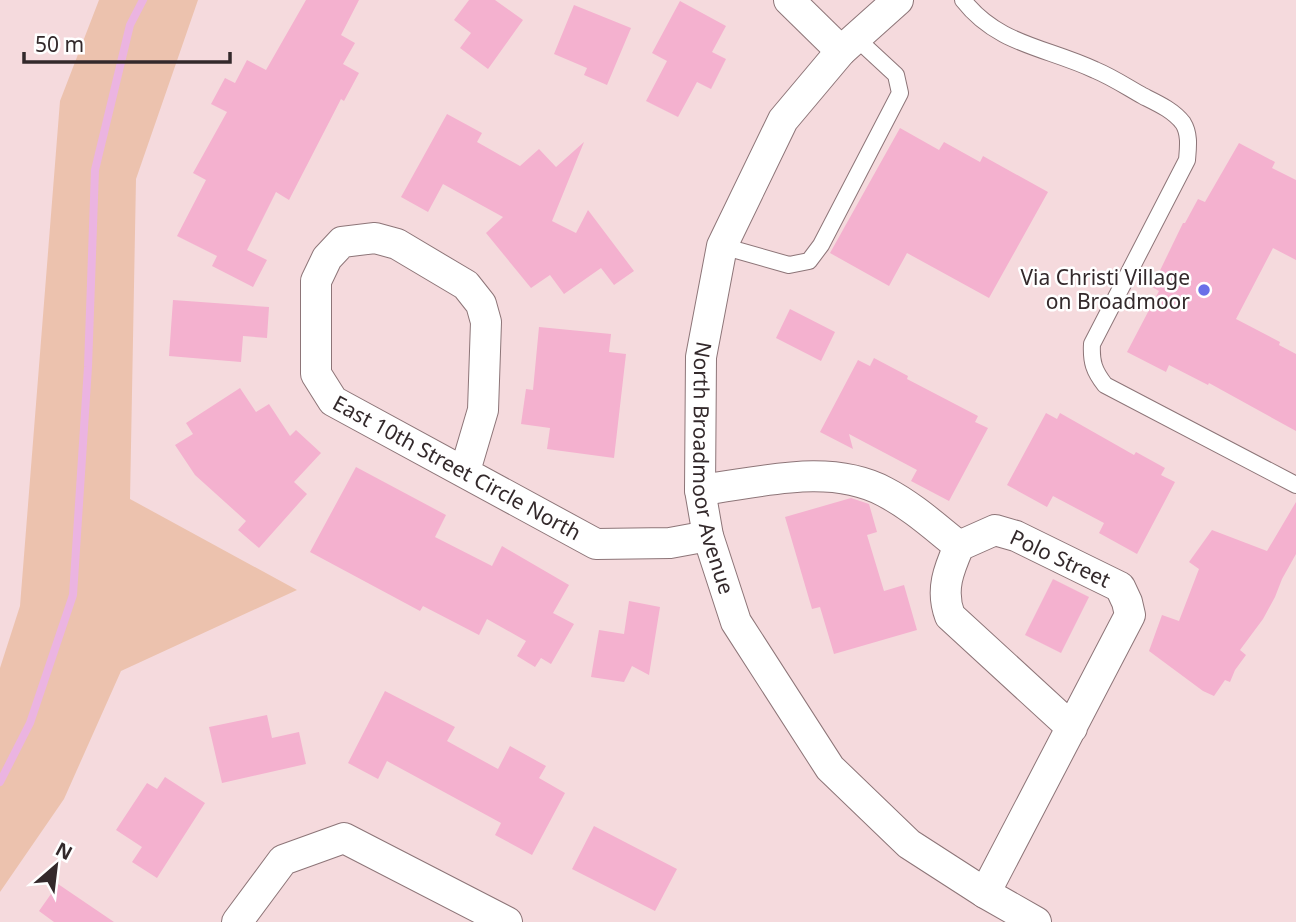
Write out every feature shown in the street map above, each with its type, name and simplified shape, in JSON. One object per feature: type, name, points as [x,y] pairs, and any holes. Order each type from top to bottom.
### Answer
[{"type":"street","points":[[789,0],[848,44]]},
{"type":"street","name":"North Broadmoor Avenue","points":[[892,2],[848,44],[783,120],[722,246],[701,357],[700,490],[708,536],[736,622],[830,768],[909,844],[1031,921]]},
{"type":"street","name":"East 10th Street Circle North","points":[[465,471],[483,410],[486,322],[481,304],[466,285],[397,244],[375,238],[342,242],[327,258],[316,281],[316,374],[333,401],[596,544],[670,543],[708,536]]},
{"type":"street","points":[[700,490],[805,477],[858,481],[907,504],[959,546],[946,580],[944,601],[950,615],[1072,728]]},
{"type":"street","name":"Polo Street","points":[[959,546],[995,530],[1016,536],[1120,587],[1130,615],[985,893]]},
{"type":"street","points":[[237,922],[283,860],[344,838],[507,922]]},
{"type":"lane","points":[[963,0],[974,14],[992,29],[1009,38],[1095,69],[1168,109],[1183,124],[1189,142],[1186,160],[1092,344],[1091,360],[1095,372],[1105,385],[1296,485]]},
{"type":"lane","points":[[722,246],[789,265],[809,261],[821,245],[900,93],[896,75],[848,44]]},
{"type":"shaded area","points":[[99,0],[198,0],[136,179],[130,499],[297,590],[121,671],[64,799],[0,892],[0,668],[20,606],[60,101]]},
{"type":"building","points":[[306,0],[359,0],[341,35],[355,43],[343,64],[359,73],[344,101],[341,99],[289,200],[276,192],[247,250],[267,260],[253,287],[212,266],[217,256],[177,236],[206,180],[193,173],[227,112],[211,104],[225,78],[235,83],[247,60],[266,70]]},
{"type":"building","points":[[469,0],[495,0],[523,20],[488,69],[460,48],[471,33],[454,20]]},
{"type":"building","points":[[680,1],[726,26],[712,52],[726,59],[711,89],[697,82],[678,117],[646,101],[667,61],[652,53]]},
{"type":"building","points":[[574,5],[631,28],[607,85],[584,75],[587,68],[554,54]]},
{"type":"building","points":[[447,114],[482,133],[477,142],[520,166],[539,149],[556,167],[584,142],[552,221],[576,233],[588,210],[634,271],[614,285],[601,268],[564,294],[550,275],[531,288],[486,233],[503,217],[443,184],[428,212],[401,197]]},
{"type":"building","points":[[900,128],[939,150],[944,142],[980,162],[983,156],[1048,192],[989,298],[907,253],[889,286],[830,253]]},
{"type":"building","name":"Via Christi Village on Broadmoor","points":[[1239,143],[1275,162],[1272,168],[1296,180],[1296,260],[1273,248],[1236,319],[1280,342],[1279,345],[1296,354],[1296,431],[1209,383],[1208,385],[1169,365],[1166,372],[1127,352],[1159,291],[1152,287],[1183,223],[1198,199],[1205,202]]},
{"type":"building","points":[[173,300],[269,307],[267,338],[243,336],[241,362],[169,356]]},
{"type":"building","points":[[790,309],[835,332],[821,361],[776,338]]},
{"type":"building","points":[[539,327],[611,334],[609,352],[626,354],[614,458],[547,449],[550,428],[521,424],[526,389],[533,390]]},
{"type":"building","points":[[874,358],[908,376],[907,379],[978,416],[975,422],[988,428],[949,501],[911,481],[917,470],[849,434],[853,449],[820,432],[858,360],[870,366]]},
{"type":"building","points":[[240,388],[256,412],[269,404],[290,436],[296,430],[321,453],[294,482],[307,494],[259,548],[238,530],[246,521],[195,475],[175,445],[193,434],[186,423]]},
{"type":"building","points":[[1046,413],[1057,419],[1060,413],[1134,455],[1136,452],[1165,468],[1161,475],[1175,482],[1137,554],[1099,533],[1104,523],[1053,496],[1047,507],[1007,485]]},
{"type":"building","points":[[356,467],[446,515],[435,537],[492,566],[502,546],[569,585],[553,613],[574,624],[551,664],[541,658],[535,667],[517,656],[526,641],[487,619],[479,635],[423,606],[420,611],[310,552]]},
{"type":"building","points":[[851,498],[869,504],[877,532],[867,535],[884,591],[904,585],[917,630],[834,654],[820,607],[812,609],[785,517]]},
{"type":"building","points":[[1296,502],[1296,554],[1275,597],[1263,619],[1240,650],[1246,655],[1230,682],[1225,680],[1214,696],[1203,691],[1149,651],[1162,615],[1179,621],[1199,569],[1189,562],[1212,530],[1267,551]]},
{"type":"building","points":[[1053,579],[1089,597],[1061,653],[1025,635]]},
{"type":"building","points":[[629,601],[660,607],[649,675],[632,666],[624,682],[591,677],[599,630],[624,634]]},
{"type":"building","points":[[385,691],[455,727],[447,741],[498,769],[510,746],[546,766],[539,778],[565,793],[532,855],[495,835],[501,823],[387,761],[378,779],[348,763]]},
{"type":"building","points":[[267,715],[272,738],[299,732],[306,764],[222,783],[209,727]]},
{"type":"building","points":[[165,777],[205,803],[157,878],[132,862],[142,847],[116,830],[147,783],[157,789]]},
{"type":"building","points":[[594,826],[677,869],[655,911],[572,869]]},
{"type":"building","points":[[58,884],[114,922],[54,922],[39,911]]},
{"type":"waterway","points":[[0,782],[30,723],[73,595],[88,367],[95,170],[130,25],[143,0]]},
{"type":"place","name":"Via Christi Village on Broadmoor","points":[[1204,290]]}]
